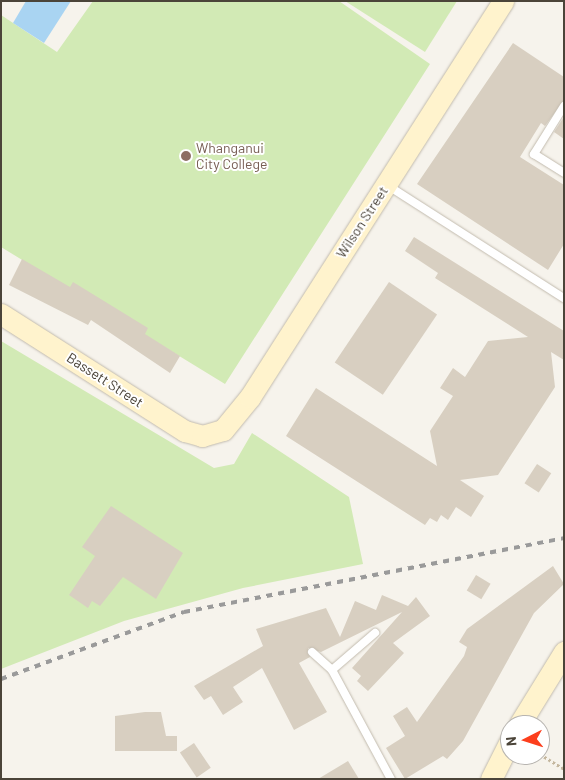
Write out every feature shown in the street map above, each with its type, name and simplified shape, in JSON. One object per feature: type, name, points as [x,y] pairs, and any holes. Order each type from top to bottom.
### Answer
[{"type":"street","name":"Wilson Street","points":[[212,436],[224,430],[250,397],[503,1]]},
{"type":"street","name":"Bassett Street","points":[[1,314],[184,431],[212,436]]},
{"type":"street","points":[[525,715],[564,652]]},
{"type":"street","points":[[491,779],[500,761]]},
{"type":"lane","points":[[564,106],[534,154],[564,173]]},
{"type":"lane","points":[[386,184],[564,298]]},
{"type":"lane","points":[[332,670],[375,633]]},
{"type":"lane","points":[[312,652],[332,670],[391,779]]},
{"type":"path","points":[[550,760],[564,769]]},
{"type":"green space","name":"Whanganui City College","points":[[93,1],[339,1],[430,64],[225,384],[1,247],[1,15],[57,52]]},
{"type":"green space","points":[[345,1],[457,1],[425,52]]},
{"type":"green space","points":[[1,341],[214,468],[234,464],[252,433],[349,497],[363,564],[243,588],[124,621],[1,669]]},
{"type":"water","points":[[26,1],[71,1],[44,43],[13,23]]},
{"type":"building","points":[[513,43],[564,77],[564,100],[545,126],[541,123],[520,157],[564,185],[564,244],[548,270],[417,184]]},
{"type":"building","points":[[564,117],[564,139],[554,132]]},
{"type":"building","points":[[414,237],[564,331],[564,360],[551,352],[555,387],[498,475],[460,480],[484,496],[471,517],[456,507],[448,520],[441,515],[437,522],[430,518],[425,525],[286,436],[316,388],[437,466],[430,431],[453,396],[440,388],[453,368],[465,377],[488,341],[528,337],[435,278],[438,273],[405,251]]},
{"type":"building","points":[[22,259],[70,287],[73,282],[148,328],[145,334],[180,356],[170,373],[91,320],[88,325],[9,285]]},
{"type":"building","points":[[389,282],[437,314],[383,395],[335,362]]},
{"type":"building","points":[[537,464],[551,473],[539,493],[524,483]]},
{"type":"building","points":[[111,506],[183,553],[156,599],[123,577],[100,606],[92,601],[88,608],[69,595],[95,556],[82,547]]},
{"type":"building","points":[[553,566],[564,584],[534,613],[463,741],[447,759],[443,756],[405,779],[386,748],[405,736],[393,716],[407,707],[417,722],[464,656],[467,647],[459,642],[467,629]]},
{"type":"building","points":[[476,575],[491,584],[481,599],[467,590]]},
{"type":"building","points":[[382,595],[408,606],[416,597],[430,616],[393,643],[404,653],[368,691],[357,681],[361,676],[352,668],[402,612],[321,652],[308,648],[310,657],[299,663],[327,712],[294,730],[262,668],[233,687],[243,702],[223,715],[211,696],[204,700],[194,686],[263,646],[256,629],[326,608],[340,637],[355,601],[376,610]]},
{"type":"building","points":[[161,712],[166,736],[177,736],[177,751],[115,751],[115,716]]},
{"type":"building","points":[[194,743],[211,768],[197,777],[180,753]]},
{"type":"building","points":[[348,761],[359,779],[318,779]]},
{"type":"railway","points":[[1,679],[184,612],[564,538]]},
{"type":"place","name":"Whanganui City College","points":[[186,156]]}]
